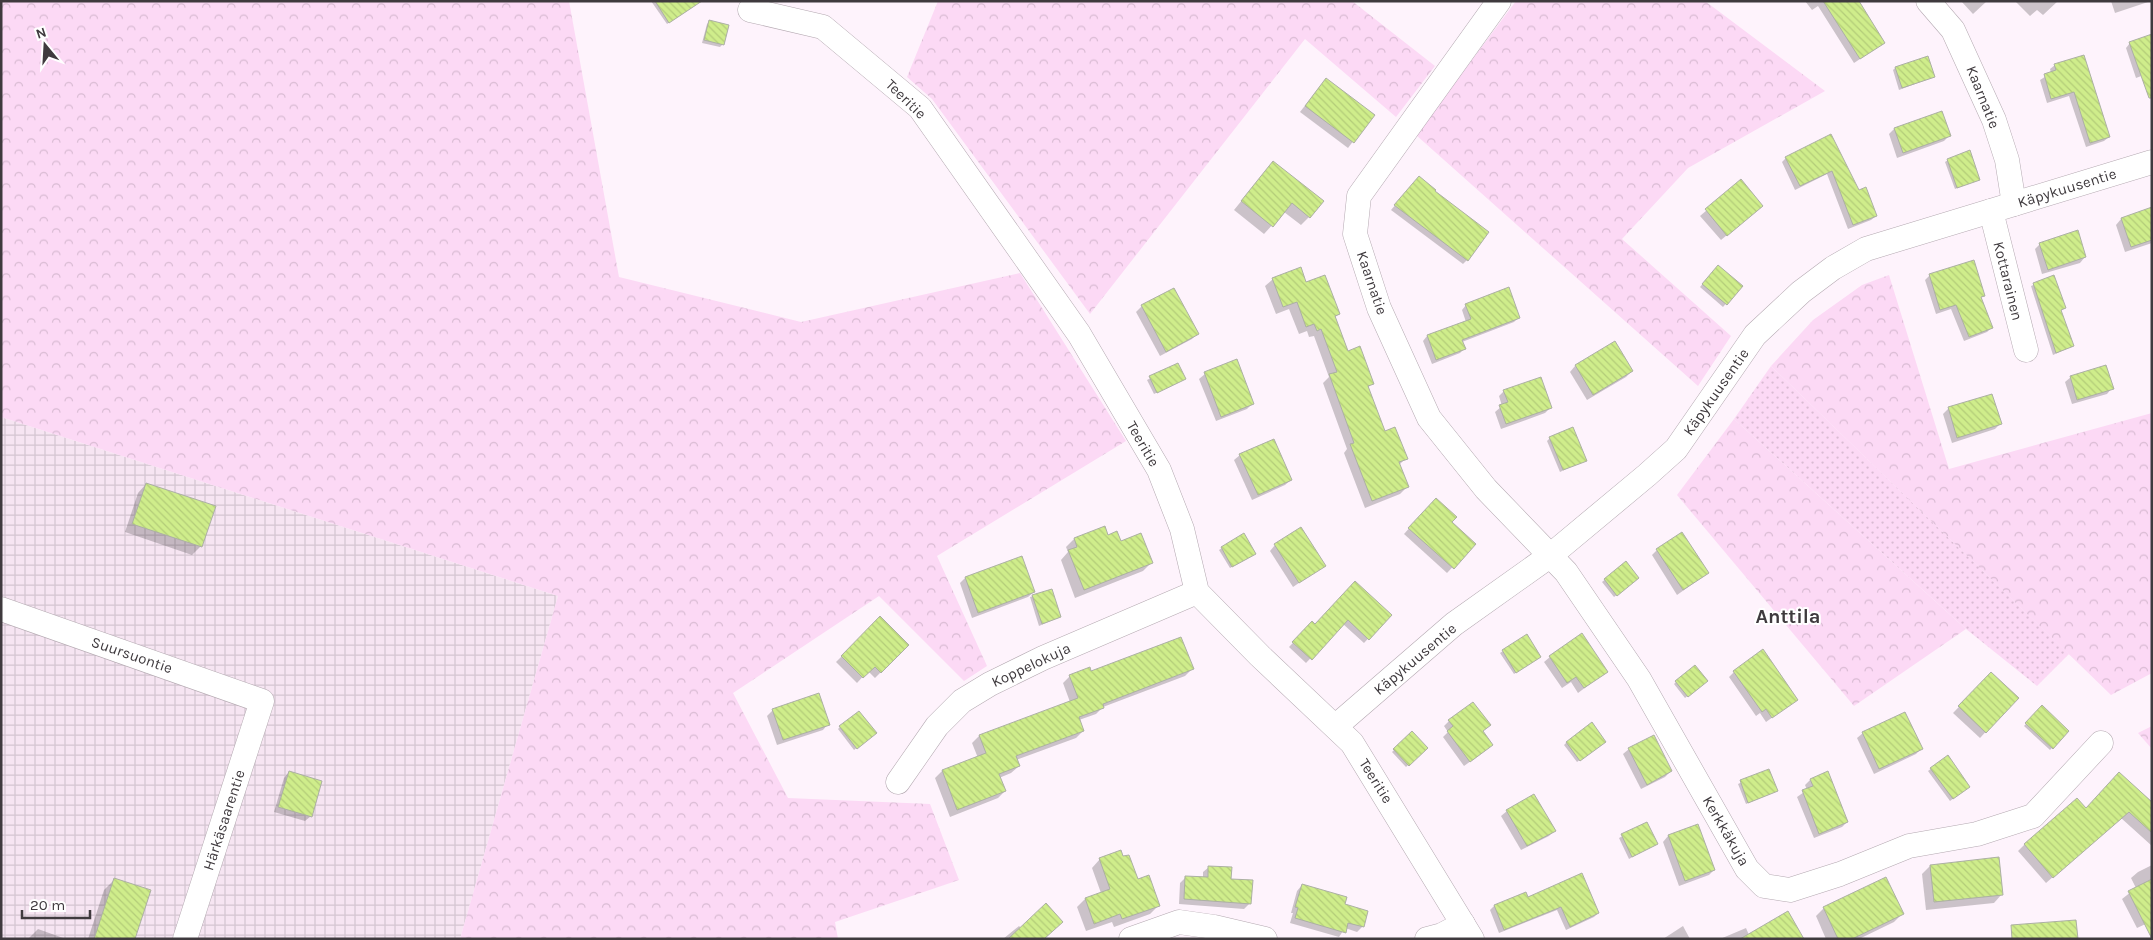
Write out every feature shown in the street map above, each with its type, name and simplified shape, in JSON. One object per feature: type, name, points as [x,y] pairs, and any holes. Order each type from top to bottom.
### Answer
[{"type":"street","name":"Kaarnatie","points":[[1499,1],[1359,196],[1355,234],[1379,308],[1429,418],[1486,489],[1551,555]]},
{"type":"street","name":"Kaarnatie","points":[[1928,1],[1953,30],[1990,111],[2007,160],[2014,204]]},
{"type":"street","name":"Teeritie","points":[[750,10],[823,27],[920,108],[1079,334],[1159,470],[1182,529],[1197,592],[1260,656],[1352,743],[1468,931]]},
{"type":"street","name":"Käpykuusentie","points":[[1336,726],[1454,624],[1551,555],[1676,450],[1712,394],[1755,335],[1801,292],[1834,268],[1866,249],[2152,162]]},
{"type":"street","name":"Kottarainen","points":[[1991,211],[2026,350]]},
{"type":"street","name":"Kerkkäkuja","points":[[1551,555],[1566,572],[1639,679],[1747,869],[1764,886],[1790,890],[1840,874],[1910,846],[1977,834],[2033,816],[2101,743]]},
{"type":"street","name":"Koppelokuja","points":[[898,782],[937,726],[962,701],[990,684],[1043,658],[1197,592]]},
{"type":"street","name":"Suursuontie","points":[[1,609],[262,701]]},
{"type":"street","name":"Härkäsaarentie","points":[[185,939],[262,701]]},
{"type":"street","points":[[1136,938],[1179,922],[1214,927],[1265,939]]},
{"type":"street","points":[[1427,939],[1442,934],[1468,931]]},
{"type":"shaded area","points":[[1,417],[558,596],[460,939],[1,939]]},
{"type":"green space","points":[[1,1],[569,1],[619,277],[801,322],[1020,273],[1126,441],[937,556],[987,666],[964,681],[879,596],[733,693],[788,798],[930,804],[959,880],[835,922],[838,939],[460,939],[558,596],[1,417]]},
{"type":"green space","points":[[938,1],[1352,1],[1435,66],[1396,117],[1305,39],[1090,314],[932,99],[907,77]]},
{"type":"green space","points":[[1516,1],[1705,1],[1825,91],[1688,168],[1622,239],[1731,336],[1698,386],[1416,135]]},
{"type":"green space","points":[[1889,275],[1949,469],[2152,413],[2152,673],[2111,695],[1771,366],[1813,320],[1862,285]]},
{"type":"green space","points":[[1771,366],[2069,654],[2037,686],[1966,629],[1734,419]]},
{"type":"green space","points":[[1734,419],[1966,629],[1854,706],[1677,495]]},
{"type":"green space","points":[[2152,726],[2152,749],[2138,733]]},
{"type":"building","points":[[655,1],[702,1],[669,23]]},
{"type":"building","points":[[1823,1],[1859,1],[1885,43],[1860,59]]},
{"type":"building","points":[[709,20],[729,25],[724,45],[704,40]]},
{"type":"building","points":[[2152,34],[2152,98],[2149,98],[2129,42]]},
{"type":"building","points":[[2084,55],[2110,137],[2090,143],[2074,92],[2051,99],[2044,74],[2056,70],[2054,64]]},
{"type":"building","points":[[1928,56],[1935,77],[1902,88],[1895,67]]},
{"type":"building","points":[[1326,78],[1375,115],[1354,143],[1305,106]]},
{"type":"building","points":[[1942,111],[1951,136],[1903,153],[1894,128]]},
{"type":"building","points":[[1831,134],[1859,190],[1866,187],[1877,216],[1853,225],[1832,171],[1800,186],[1785,157]]},
{"type":"building","points":[[1970,150],[1980,180],[1957,188],[1947,159]]},
{"type":"building","points":[[1273,161],[1324,201],[1310,218],[1292,203],[1273,227],[1241,201]]},
{"type":"building","points":[[1419,176],[1435,191],[1489,232],[1468,261],[1394,205]]},
{"type":"building","points":[[1741,179],[1763,206],[1727,236],[1705,209]]},
{"type":"building","points":[[2152,207],[2152,240],[2131,247],[2121,218]]},
{"type":"building","points":[[2078,230],[2086,257],[2048,270],[2039,243]]},
{"type":"building","points":[[1974,260],[1985,296],[1981,297],[1993,328],[1969,337],[1956,305],[1940,310],[1929,274]]},
{"type":"building","points":[[1718,265],[1743,286],[1727,305],[1702,284]]},
{"type":"building","points":[[1301,267],[1306,282],[1325,275],[1340,314],[1335,316],[1348,351],[1360,346],[1374,384],[1368,386],[1385,431],[1395,427],[1408,459],[1399,462],[1409,487],[1372,501],[1350,444],[1354,443],[1329,374],[1337,372],[1321,329],[1317,331],[1314,324],[1306,327],[1297,302],[1283,307],[1272,278]]},
{"type":"building","points":[[2054,275],[2066,308],[2061,310],[2074,346],[2056,353],[2033,283]]},
{"type":"building","points":[[1509,287],[1520,318],[1462,340],[1466,349],[1436,360],[1427,335],[1471,319],[1465,304]]},
{"type":"building","points":[[1174,288],[1199,334],[1166,352],[1141,305]]},
{"type":"building","points":[[1615,341],[1633,371],[1593,395],[1575,365]]},
{"type":"building","points":[[1237,359],[1254,404],[1221,417],[1204,372]]},
{"type":"building","points":[[1178,363],[1186,379],[1157,393],[1149,376]]},
{"type":"building","points":[[2106,365],[2114,389],[2077,400],[2070,376]]},
{"type":"building","points":[[1541,377],[1552,408],[1506,424],[1499,405],[1508,402],[1503,390]]},
{"type":"building","points":[[1992,394],[2002,424],[1957,438],[1948,407]]},
{"type":"building","points":[[1573,427],[1587,461],[1563,470],[1549,437]]},
{"type":"building","points":[[1274,439],[1292,480],[1258,495],[1239,454]]},
{"type":"building","points":[[146,483],[216,506],[202,547],[132,524]]},
{"type":"building","points":[[1436,498],[1457,517],[1452,522],[1476,544],[1454,569],[1408,528]]},
{"type":"building","points":[[1105,526],[1108,535],[1117,531],[1121,541],[1141,533],[1153,563],[1084,590],[1068,550],[1077,547],[1074,538]]},
{"type":"building","points":[[1301,527],[1326,566],[1299,583],[1274,544]]},
{"type":"building","points":[[1682,532],[1709,573],[1683,590],[1656,549]]},
{"type":"building","points":[[1244,533],[1256,554],[1232,567],[1221,547]]},
{"type":"building","points":[[1022,556],[1035,592],[978,613],[965,577]]},
{"type":"building","points":[[1626,561],[1639,578],[1617,596],[1604,579]]},
{"type":"building","points":[[1355,581],[1392,615],[1369,640],[1348,620],[1312,660],[1292,642],[1312,621],[1315,624]]},
{"type":"building","points":[[1052,589],[1061,617],[1042,624],[1032,595]]},
{"type":"building","points":[[880,616],[909,645],[881,673],[875,667],[863,678],[841,656]]},
{"type":"building","points":[[1582,633],[1608,672],[1584,688],[1576,677],[1567,683],[1549,656]]},
{"type":"building","points":[[1527,634],[1541,657],[1516,673],[1502,650]]},
{"type":"building","points":[[1181,637],[1194,669],[1103,704],[1104,708],[1079,717],[1084,731],[1016,756],[1020,766],[999,774],[1006,791],[957,810],[942,770],[986,753],[979,735],[1078,698],[1069,675],[1090,667],[1091,671]]},
{"type":"building","points":[[1763,649],[1798,700],[1772,718],[1766,709],[1762,712],[1733,671]]},
{"type":"building","points":[[1695,665],[1708,681],[1688,697],[1675,681]]},
{"type":"building","points":[[1991,672],[2019,698],[1986,733],[1958,706]]},
{"type":"building","points":[[819,693],[830,725],[783,740],[772,709]]},
{"type":"building","points":[[1473,702],[1491,725],[1483,731],[1493,745],[1470,762],[1447,731],[1453,726],[1448,720]]},
{"type":"building","points":[[2042,705],[2069,731],[2053,749],[2025,723]]},
{"type":"building","points":[[859,711],[877,733],[857,749],[839,726]]},
{"type":"building","points":[[1905,712],[1923,749],[1879,769],[1862,732]]},
{"type":"building","points":[[1592,722],[1606,742],[1580,761],[1566,742]]},
{"type":"building","points":[[1412,731],[1428,748],[1409,766],[1393,749]]},
{"type":"building","points":[[1654,735],[1672,771],[1647,785],[1628,748]]},
{"type":"building","points":[[1948,755],[1970,787],[1953,799],[1930,768]]},
{"type":"building","points":[[1769,769],[1778,791],[1748,803],[1740,780]]},
{"type":"building","points":[[289,771],[322,781],[312,817],[278,807]]},
{"type":"building","points":[[1828,771],[1848,822],[1819,834],[1802,790],[1813,786],[1810,779]]},
{"type":"building","points":[[2119,772],[2152,802],[2152,833],[2129,812],[2053,878],[2024,844],[2077,798],[2086,808]]},
{"type":"building","points":[[1534,794],[1556,831],[1527,846],[1506,810]]},
{"type":"building","points":[[1647,822],[1658,844],[1632,857],[1621,834]]},
{"type":"building","points":[[1698,824],[1715,870],[1685,881],[1668,835]]},
{"type":"building","points":[[1121,850],[1123,856],[1129,855],[1138,879],[1149,875],[1160,906],[1122,919],[1120,914],[1094,924],[1085,898],[1110,889],[1099,858]]},
{"type":"building","points":[[1999,857],[2003,895],[1934,902],[1930,865]]},
{"type":"building","points":[[1208,866],[1232,867],[1231,879],[1253,880],[1251,904],[1184,899],[1185,876],[1208,877]]},
{"type":"building","points":[[1582,873],[1599,913],[1570,927],[1561,907],[1504,930],[1494,905],[1526,892],[1528,897]]},
{"type":"building","points":[[1886,877],[1904,914],[1852,939],[1838,939],[1823,907]]},
{"type":"building","points":[[114,878],[151,890],[135,939],[94,939]]},
{"type":"building","points":[[2152,879],[2152,939],[2128,891]]},
{"type":"building","points":[[1302,884],[1347,897],[1345,904],[1368,911],[1364,927],[1348,923],[1346,933],[1295,918],[1298,908],[1295,907]]},
{"type":"building","points":[[1046,903],[1063,922],[1044,939],[1008,939]]},
{"type":"building","points":[[1788,911],[1804,939],[1740,939]]},
{"type":"building","points":[[2076,920],[2078,939],[2012,939],[2011,925]]},
{"type":"district","name":"Anttila","points":[[1788,616]]}]
